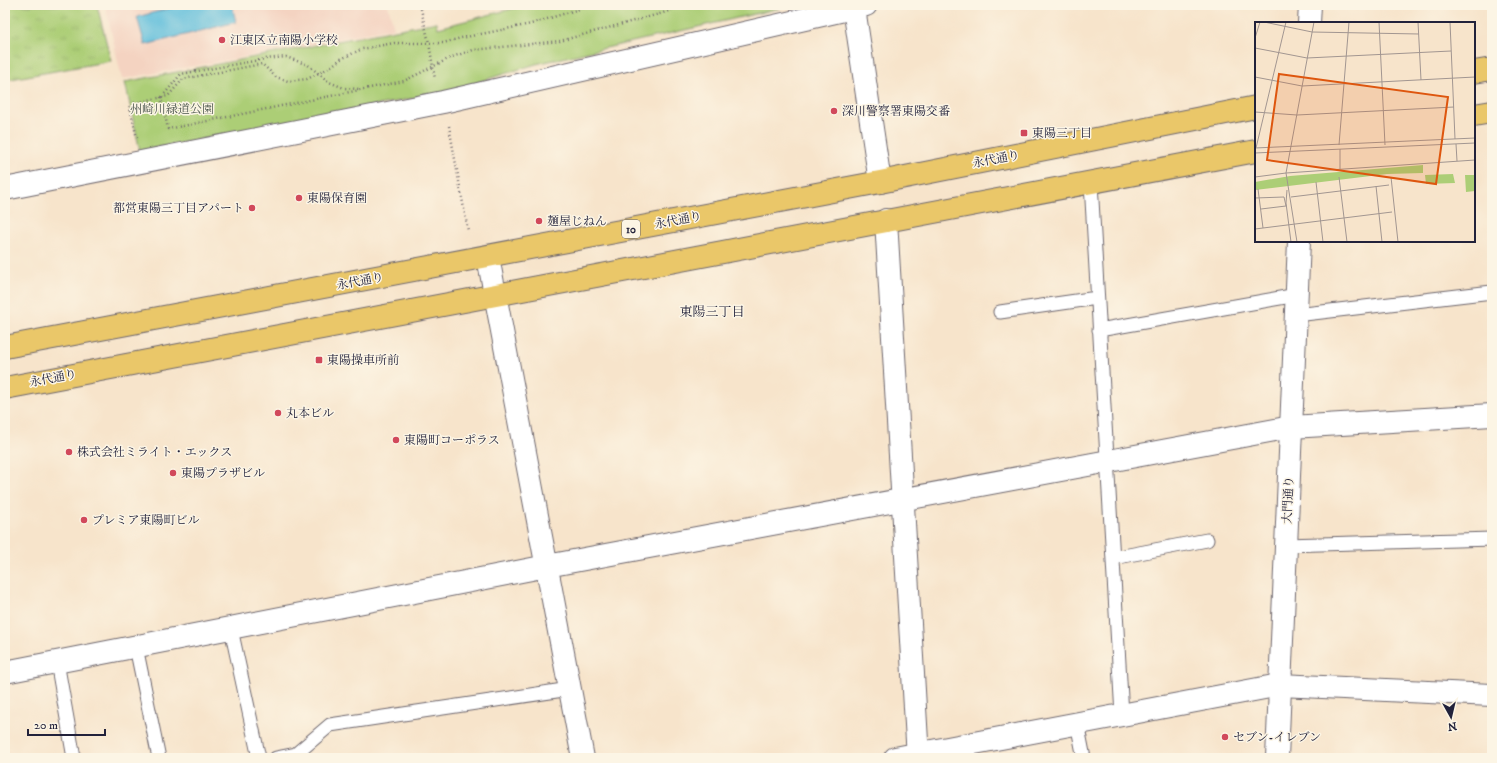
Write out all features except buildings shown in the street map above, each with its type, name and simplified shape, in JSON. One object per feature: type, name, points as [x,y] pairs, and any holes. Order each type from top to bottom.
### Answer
[{"type":"main road","points":[[1475,72],[1492,69]]},
{"type":"main road","name":"永代通り","points":[[5,347],[880,182],[1255,107]]},
{"type":"main road","points":[[1475,115],[1492,112]]},
{"type":"main road","name":"永代通り","points":[[5,388],[1255,151]]},
{"type":"street","points":[[1309,22],[1310,5]]},
{"type":"street","points":[[5,190],[444,102],[860,6],[880,182]]},
{"type":"street","points":[[886,220],[918,756]]},
{"type":"street","name":"大門通り","points":[[1277,758],[1299,242]]},
{"type":"street","points":[[488,257],[583,758]]},
{"type":"street","points":[[5,672],[547,566],[1291,427],[1492,415]]},
{"type":"street","points":[[895,758],[918,756],[1122,714],[1280,685],[1492,695]]},
{"type":"lane","points":[[1091,183],[1122,714]]},
{"type":"lane","points":[[1099,330],[1296,305],[1492,292]]},
{"type":"lane","points":[[1000,312],[1097,298]]},
{"type":"lane","points":[[1286,545],[1492,539]]},
{"type":"lane","points":[[1112,558],[1207,540]]},
{"type":"lane","points":[[231,628],[259,758]]},
{"type":"lane","points":[[136,647],[159,758]]},
{"type":"lane","points":[[57,662],[74,758]]},
{"type":"lane","points":[[276,758],[296,754],[330,725],[570,689]]},
{"type":"lane","points":[[1077,723],[1084,758]]},
{"type":"path","points":[[420,5],[435,77]]},
{"type":"path","points":[[138,144],[129,104],[168,96],[183,79],[262,64],[276,77],[288,81],[307,79],[327,69],[341,59],[362,49],[394,43],[443,44],[461,38],[531,24],[592,5]]},
{"type":"path","points":[[161,97],[168,129],[404,81],[452,57],[474,50],[560,41],[663,13],[685,5]]},
{"type":"path","points":[[161,97],[181,74],[265,59],[286,57],[308,66],[329,82],[344,88],[365,89]]},
{"type":"path","points":[[448,119],[468,230]]},
{"type":"shaded area","name":"江東区立南陽小学校","points":[[105,5],[388,5],[394,28],[122,79]]},
{"type":"green space","points":[[5,5],[97,5],[111,61],[5,80]]},
{"type":"green space","name":"州崎川緑道公園","points":[[527,5],[794,5],[536,64],[446,92],[140,151],[125,82],[437,22],[438,28]]},
{"type":"water","points":[[182,5],[232,5],[236,22],[145,45],[137,17]]},
{"type":"place","name":"江東区立南陽小学校","points":[[222,40]]},
{"type":"place","name":"深川警察署東陽交番","points":[[834,111]]},
{"type":"place","name":"東陽三丁目","points":[[1024,133]]},
{"type":"place","name":"東陽保育園","points":[[299,198]]},
{"type":"place","name":"都営東陽三丁目アパート","points":[[252,208]]},
{"type":"place","name":"麺屋じねん","points":[[539,221]]},
{"type":"place","name":"東陽操車所前","points":[[319,360]]},
{"type":"place","name":"丸本ビル","points":[[278,413]]},
{"type":"place","name":"東陽町コーポラス","points":[[396,440]]},
{"type":"place","name":"株式会社ミライト・エックス","points":[[69,452]]},
{"type":"place","name":"東陽プラザビル","points":[[173,473]]},
{"type":"place","name":"プレミア東陽町ビル","points":[[84,520]]},
{"type":"place","name":"セブン-イレブン","points":[[1225,737]]},
{"type":"district","name":"東陽三丁目","points":[[712,311]]}]
